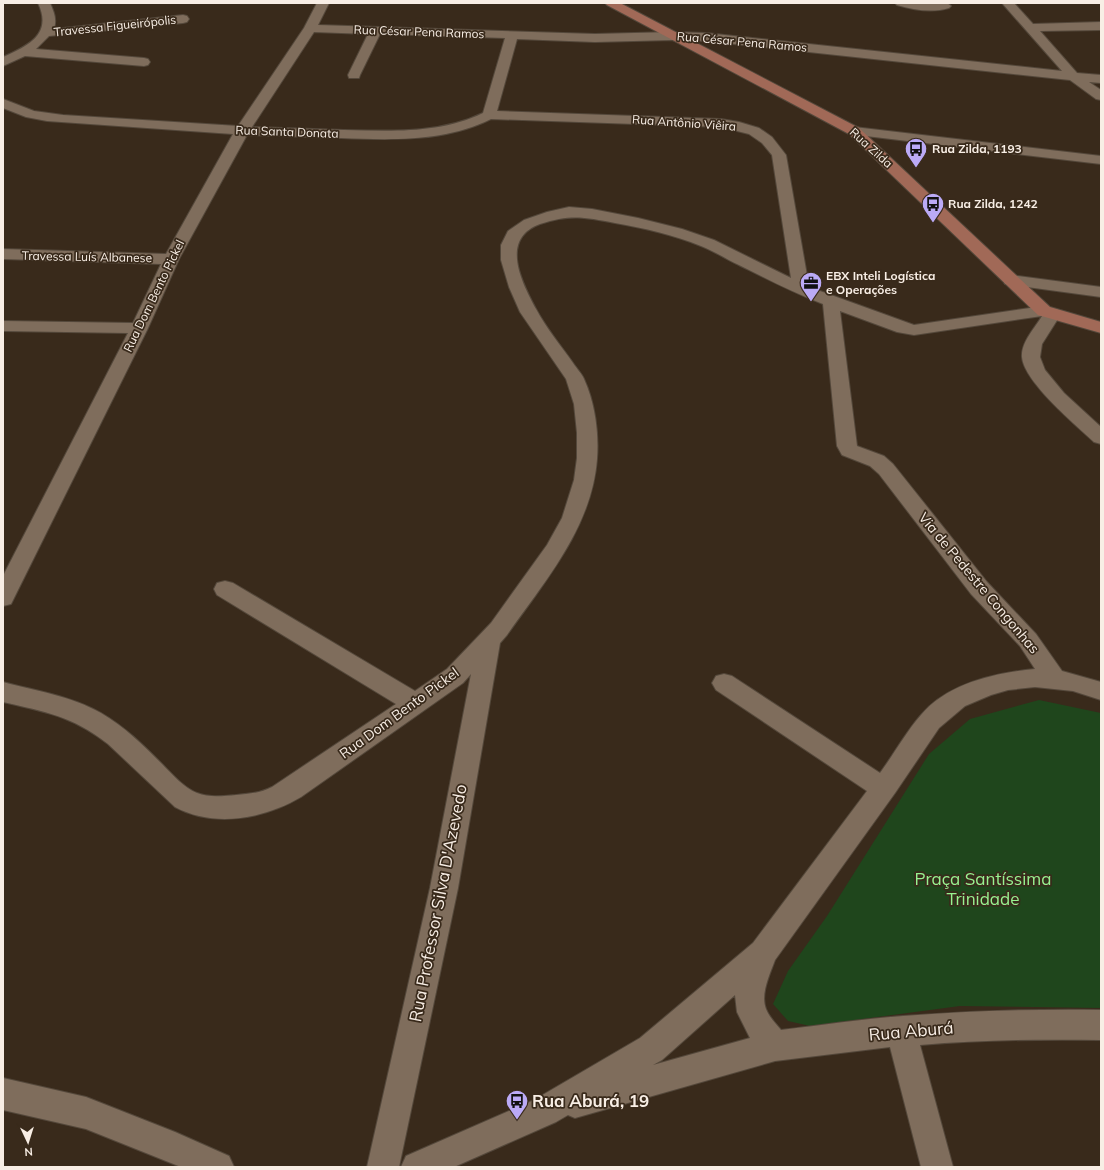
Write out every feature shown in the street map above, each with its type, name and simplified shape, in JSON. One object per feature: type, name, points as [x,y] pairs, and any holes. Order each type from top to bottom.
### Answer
[{"type":"main road","name":"Rua Zilda","points":[[611,3],[854,131],[1011,280],[1048,312],[1101,328]]},
{"type":"street","points":[[3,62],[25,50],[47,33],[50,26],[51,17],[44,3]]},
{"type":"street","name":"Rua Dom Bento Pickel","points":[[3,598],[139,328],[171,259],[242,131],[310,28],[323,3]]},
{"type":"street","points":[[901,3],[922,6],[945,6]]},
{"type":"street","points":[[1008,3],[1073,76],[1101,96]]},
{"type":"street","name":"Travessa Figueirópolis","points":[[47,33],[183,19]]},
{"type":"street","points":[[1031,28],[1101,26]]},
{"type":"street","name":"Rua César Pena Ramos","points":[[310,28],[512,36],[595,38],[673,36],[723,38],[1101,79]]},
{"type":"street","points":[[354,75],[376,30]]},
{"type":"street","points":[[489,115],[512,36]]},
{"type":"street","points":[[10,47],[25,50],[144,62]]},
{"type":"street","name":"Rua Santa Donata","points":[[3,103],[15,110],[35,116],[242,131],[332,134],[423,133],[472,124],[489,115]]},
{"type":"street","name":"Rua Antônio Viêira","points":[[489,115],[721,123],[752,129],[772,144],[779,155],[801,290]]},
{"type":"street","points":[[854,131],[1101,160]]},
{"type":"street","name":"Rua Dom Bento Pickel","points":[[3,692],[65,707],[93,720],[116,736],[185,800],[212,808],[243,806],[271,800],[292,789],[454,676],[499,629],[556,549],[572,518],[584,480],[587,458],[587,433],[583,404],[576,380],[528,312],[517,287],[509,260],[509,245],[514,234],[529,223],[552,215],[569,212],[592,214],[633,221],[676,232],[708,243],[801,290],[830,302],[903,328],[914,330],[1048,312]]},
{"type":"street","name":"Travessa Luís Albanese","points":[[3,254],[171,259]]},
{"type":"street","points":[[1011,280],[1101,292]]},
{"type":"street","name":"Via de Pedestre Congonhas","points":[[830,302],[847,446],[854,453],[877,461],[886,469],[979,588],[1028,640],[1055,679]]},
{"type":"street","points":[[1048,312],[1033,344],[1031,357],[1036,372],[1057,397],[1101,438]]},
{"type":"street","points":[[3,326],[139,328]]},
{"type":"street","points":[[225,589],[415,703]]},
{"type":"street","name":"Rua Professor Silva D'Azevedo","points":[[383,1167],[444,888],[489,639]]},
{"type":"street","points":[[724,683],[885,787],[930,721],[956,699],[986,687],[1008,681],[1035,678],[1073,682],[1101,691]]},
{"type":"street","name":"Rua Aburá","points":[[417,1167],[545,1111],[651,1049],[763,953],[885,787]]},
{"type":"street","name":"Rua Aburá","points":[[763,953],[751,986],[750,1004],[752,1015],[760,1028],[775,1046]]},
{"type":"street","name":"Rua Aburá","points":[[545,1111],[775,1046],[901,1031],[974,1026],[1047,1024],[1101,1025]]},
{"type":"street","points":[[901,1031],[937,1167]]},
{"type":"street","points":[[3,1094],[86,1113],[175,1148],[218,1167]]},
{"type":"green space","name":"Praça Santíssima Trinidade","points":[[1039,700],[1101,713],[1101,1008],[960,1006],[810,1026],[788,1021],[773,1004],[788,971],[827,916],[929,754],[970,719]]},
{"type":"place","name":"Rua Zilda, 1193","points":[[916,168]]},
{"type":"place","name":"Rua Zilda, 1242","points":[[933,224]]},
{"type":"place","name":"EBX Inteli Logística e Operações","points":[[811,302]]},
{"type":"place","name":"Rua Aburá, 19","points":[[517,1120]]}]
